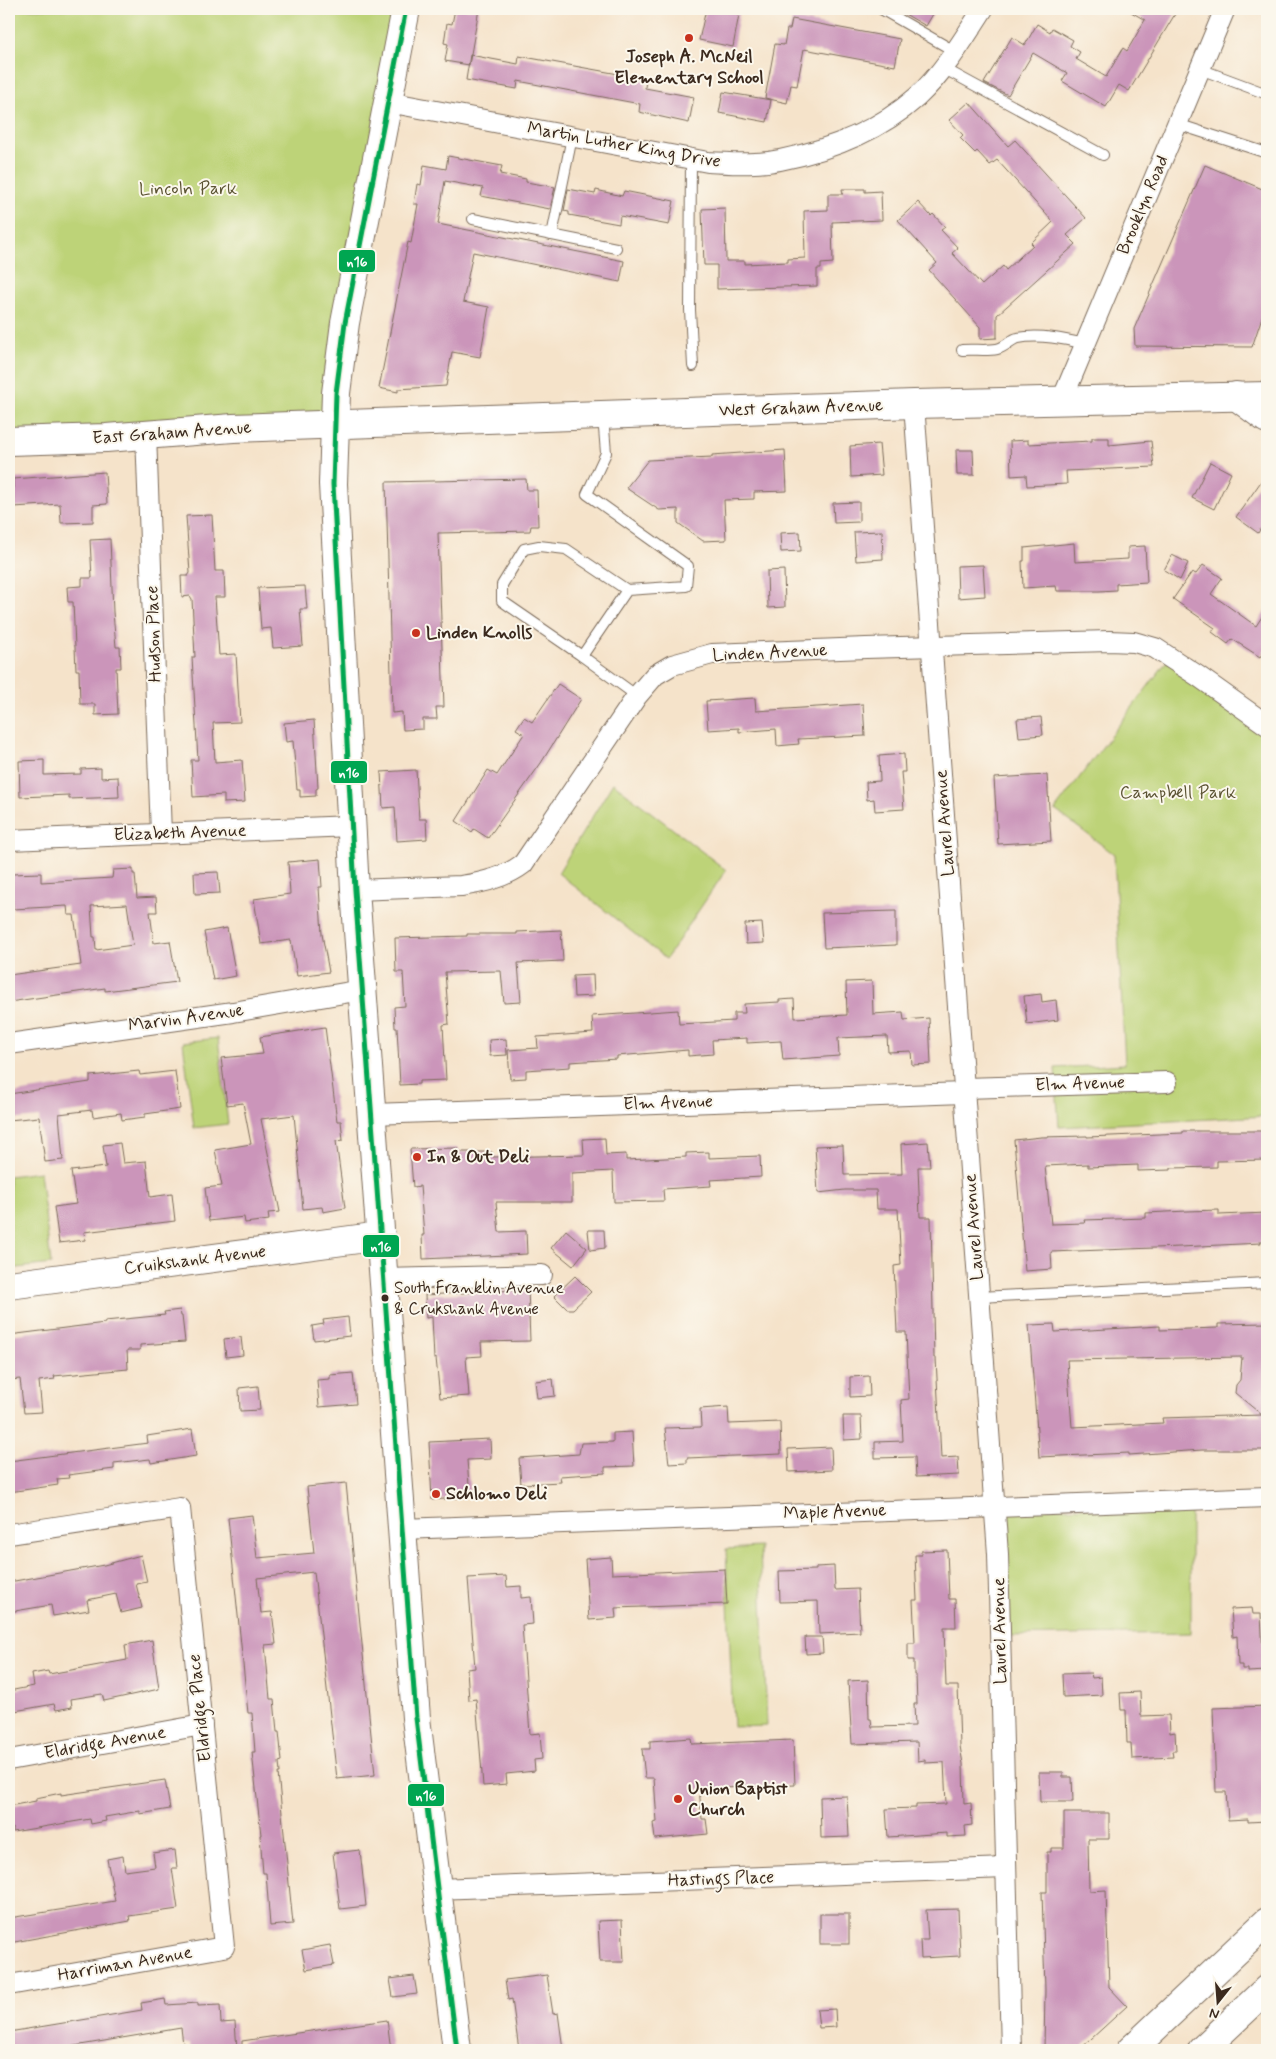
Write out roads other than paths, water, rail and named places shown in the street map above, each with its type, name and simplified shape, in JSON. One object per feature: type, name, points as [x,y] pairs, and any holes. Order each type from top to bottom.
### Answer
[{"type":"main road","points":[[406,9],[345,323],[336,393],[333,484],[355,890],[416,1718],[457,2050]]},
{"type":"main road","name":"West Graham Avenue","points":[[335,425],[1062,400],[1236,396],[1266,400]]},
{"type":"main road","name":"East Graham Avenue","points":[[9,441],[106,438],[234,428],[335,425]]},
{"type":"main road","name":"Cruikshank Avenue","points":[[9,1285],[381,1236]]},
{"type":"main road","points":[[1131,2050],[1267,1922]]},
{"type":"main road","points":[[1202,2050],[1267,1989]]},
{"type":"street","name":"Martin Luther King Drive","points":[[388,102],[708,162],[742,163],[779,160],[840,145],[877,125],[904,107],[917,97],[956,52],[982,9]]},
{"type":"street","name":"Brooklyn Road","points":[[1062,400],[1225,9]]},
{"type":"street","name":"Laurel Avenue","points":[[914,404],[998,1554],[1011,2050]]},
{"type":"street","name":"Hudson Place","points":[[146,434],[161,834]]},
{"type":"street","name":"Linden Avenue","points":[[355,890],[461,886],[474,884],[514,871],[523,864],[637,696],[655,675],[672,665],[712,654],[1109,641],[1134,642],[1154,648],[1198,676],[1267,725]]},
{"type":"street","name":"Elizabeth Avenue","points":[[9,840],[351,826]]},
{"type":"street","name":"Marvin Avenue","points":[[9,1044],[233,1012],[362,990]]},
{"type":"street","name":"Elm Avenue","points":[[372,1114],[1167,1082]]},
{"type":"street","points":[[384,1279],[542,1275]]},
{"type":"street","name":"Maple Avenue","points":[[402,1529],[1267,1497]]},
{"type":"street","name":"Eldridge Place","points":[[9,1534],[180,1508],[222,1929]]},
{"type":"street","name":"Eldridge Avenue","points":[[9,1760],[202,1725]]},
{"type":"street","name":"Hastings Place","points":[[437,1889],[1006,1868]]},
{"type":"street","name":"Harriman Avenue","points":[[9,1985],[224,1947],[222,1929]]},
{"type":"lane","points":[[882,9],[956,52]]},
{"type":"lane","points":[[943,68],[1103,155]]},
{"type":"lane","points":[[1200,69],[1267,94]]},
{"type":"lane","points":[[1177,124],[1267,153]]},
{"type":"lane","points":[[552,235],[572,137]]},
{"type":"lane","points":[[691,159],[690,310],[693,366]]},
{"type":"lane","points":[[473,219],[616,248]]},
{"type":"lane","points":[[962,350],[997,349],[1007,345],[1014,339],[1022,338],[1062,339],[1085,344]]},
{"type":"lane","points":[[603,415],[606,453],[588,494],[688,566],[686,586],[627,590],[566,549],[539,546],[524,549],[502,585],[502,601],[637,696]]},
{"type":"lane","points":[[582,656],[627,590]]},
{"type":"lane","points":[[979,1298],[1267,1283]]},
{"type":"place","name":"Joseph A. McNeil Elementary School","points":[[689,38]]},
{"type":"place","name":"Linden Knolls","points":[[416,633]]},
{"type":"place","name":"In & Out Deli","points":[[417,1157]]},
{"type":"place","name":"South Franklin Avenue & Crukshank Avenue","points":[[385,1298]]},
{"type":"place","name":"Schlomo Deli","points":[[436,1494]]},
{"type":"place","name":"Union Baptist Church","points":[[678,1799]]},
{"type":"park label","name":"Lincoln Park","points":[[188,189]]},
{"type":"park label","name":"Campbell Park","points":[[1178,793]]}]
